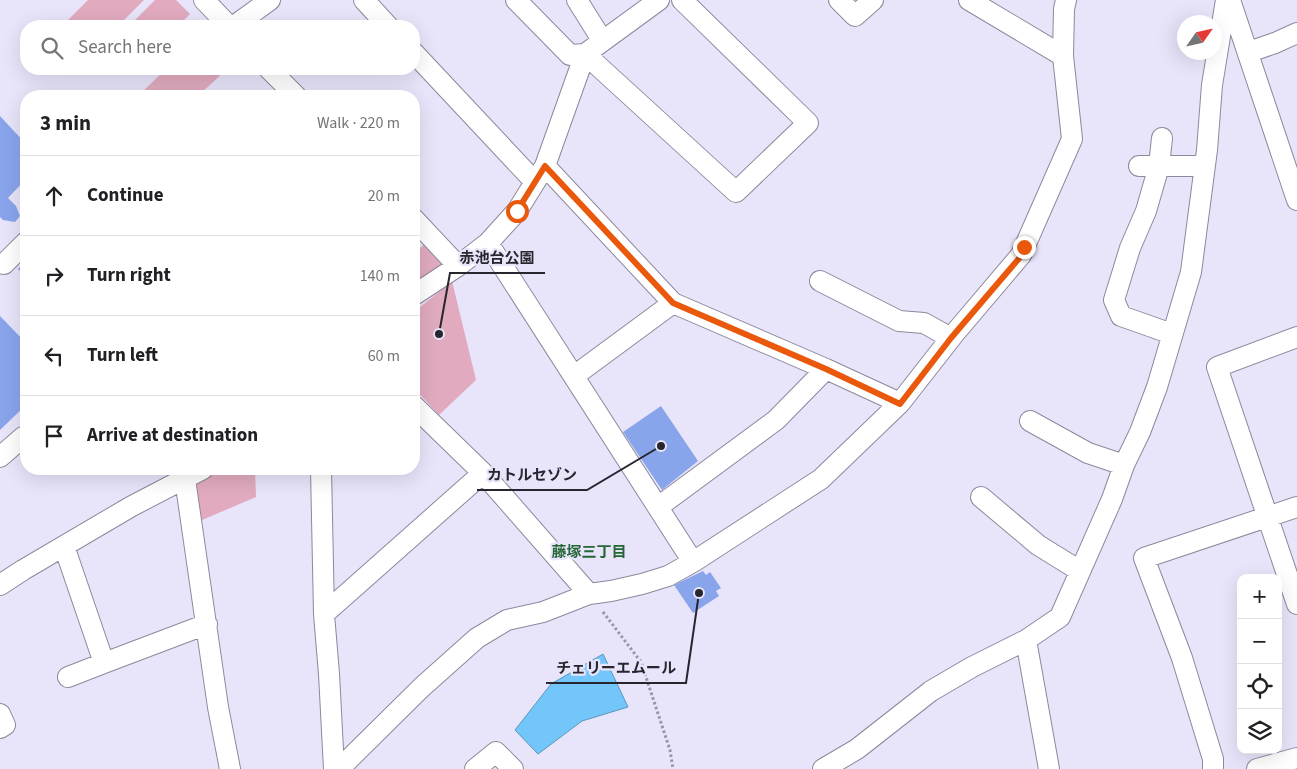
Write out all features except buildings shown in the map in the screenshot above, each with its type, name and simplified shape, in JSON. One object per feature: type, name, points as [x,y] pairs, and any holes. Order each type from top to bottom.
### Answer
[{"type":"street","points":[[204,0],[223,20]]},
{"type":"street","points":[[242,20],[270,0]]},
{"type":"street","points":[[364,0],[382,20]]},
{"type":"street","points":[[516,0],[570,55],[585,54],[736,192],[808,123],[682,0]]},
{"type":"street","points":[[577,0],[602,40]]},
{"type":"street","points":[[420,291],[488,243],[517,211],[540,174],[585,54],[659,0]]},
{"type":"street","points":[[839,0],[855,16],[872,0]]},
{"type":"street","points":[[969,0],[1063,56]]},
{"type":"street","points":[[339,769],[422,686],[476,638],[507,620],[543,612],[589,594],[642,584],[668,576],[693,562],[821,479],[900,404],[951,338],[1021,256],[1072,139],[1063,56],[1064,9],[1066,0]]},
{"type":"street","points":[[824,769],[857,750],[931,690],[1026,640],[1060,617],[1143,423],[1191,272],[1212,85],[1226,0]]},
{"type":"street","points":[[1230,0],[1297,200]]},
{"type":"street","points":[[1249,52],[1275,43],[1297,32]]},
{"type":"street","points":[[420,59],[673,303],[826,369],[900,404]]},
{"type":"street","points":[[275,75],[290,90]]},
{"type":"street","points":[[1162,138],[1159,166],[1146,211],[1130,248],[1114,300],[1121,316],[1172,334]]},
{"type":"street","points":[[1139,166],[1204,166]]},
{"type":"street","points":[[420,225],[458,266]]},
{"type":"street","points":[[488,243],[693,562]]},
{"type":"street","points":[[4,264],[20,248]]},
{"type":"street","points":[[820,281],[899,321],[924,323],[951,338]]},
{"type":"street","points":[[574,376],[673,303]]},
{"type":"street","points":[[1297,337],[1217,367],[1297,604]]},
{"type":"street","points":[[658,507],[776,420],[826,369]]},
{"type":"street","points":[[420,412],[483,473],[589,594]]},
{"type":"street","points":[[1030,421],[1088,453],[1124,465]]},
{"type":"street","points":[[0,457],[20,440]]},
{"type":"street","points":[[324,614],[483,473]]},
{"type":"street","points":[[0,585],[132,506],[191,475]]},
{"type":"street","points":[[321,475],[324,614],[334,769]]},
{"type":"street","points":[[184,479],[218,707],[230,769]]},
{"type":"street","points":[[982,497],[1038,545],[1080,571]]},
{"type":"street","points":[[1213,769],[1213,759],[1182,658],[1144,558],[1297,507]]},
{"type":"street","points":[[64,546],[104,664]]},
{"type":"street","points":[[68,677],[207,624]]},
{"type":"street","points":[[1026,640],[1048,769]]},
{"type":"street","points":[[0,714],[5,725],[0,728]]},
{"type":"street","points":[[475,769],[496,752],[513,769]]},
{"type":"street","points":[[1257,769],[1297,758]]},
{"type":"path","points":[[589,594],[641,662],[670,750],[673,769]]},
{"type":"shaded area","points":[[88,0],[144,0],[124,20],[68,20]]},
{"type":"shaded area","points":[[155,0],[176,0],[190,14],[184,20],[135,20]]},
{"type":"shaded area","points":[[160,75],[221,75],[204,90],[144,90]]},
{"type":"shaded area","points":[[425,244],[445,264],[420,282],[420,248]]},
{"type":"shaded area","points":[[452,281],[476,380],[439,415],[420,394],[420,307]]},
{"type":"shaded area","points":[[198,475],[255,475],[256,497],[195,523],[188,481]]},
{"type":"water","points":[[603,654],[628,707],[582,721],[538,754],[515,730],[551,684]]},
{"type":"place","name":"赤池台公園","points":[[439,334]]},
{"type":"place","name":"カトルセゾン","points":[[661,446]]},
{"type":"place","name":"チェリーエムール","points":[[699,593]]},
{"type":"district","name":"藤塚三丁目","points":[[589,552]]},
{"type":"route","points":[[517,211],[545,166],[673,303],[826,369],[900,404],[951,338],[1021,256],[1024,247]]}]
